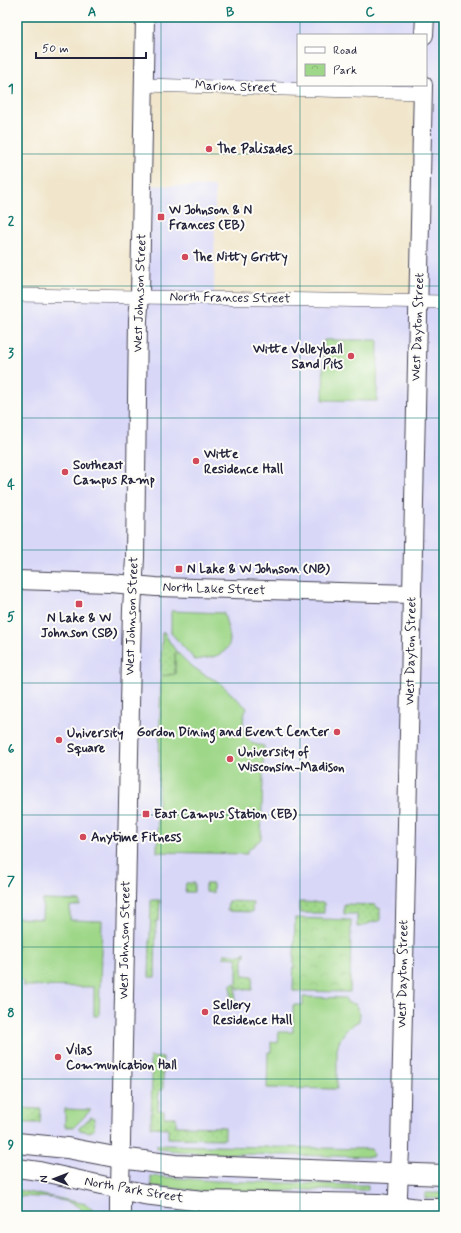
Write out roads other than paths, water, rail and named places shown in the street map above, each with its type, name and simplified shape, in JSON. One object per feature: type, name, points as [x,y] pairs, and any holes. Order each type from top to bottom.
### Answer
[{"type":"main road","points":[[17,1143],[67,1148],[175,1166],[444,1175]]},
{"type":"main road","name":"North Park Street","points":[[120,1189],[144,1194],[208,1202],[397,1211],[444,1209]]},
{"type":"main road","name":"West Johnson Street","points":[[120,1189],[120,1216]]},
{"type":"street","name":"West Johnson Street","points":[[120,1189],[132,584],[135,558],[138,327],[140,296],[145,17]]},
{"type":"street","points":[[424,34],[425,17]]},
{"type":"street","name":"Marion Street","points":[[144,85],[423,89]]},
{"type":"street","name":"West Dayton Street","points":[[397,1211],[423,89]]},
{"type":"street","name":"North Frances Street","points":[[17,295],[444,302]]},
{"type":"street","name":"North Lake Street","points":[[17,580],[132,584],[156,587],[412,594]]},
{"type":"street","name":"North Park Street","points":[[17,1168],[39,1170],[120,1189]]},
{"type":"place","name":"The Palisades","points":[[209,149]]},
{"type":"place","name":"W Johnson & N Frances (EB)","points":[[161,217]]},
{"type":"place","name":"The Nitty Gritty","points":[[185,257]]},
{"type":"place","name":"Witte Volleyball Sand Pits","points":[[351,356]]},
{"type":"place","name":"Witte Residence Hall","points":[[196,461]]},
{"type":"place","name":"Southeast Campus Ramp","points":[[65,472]]},
{"type":"place","name":"N Lake & W Johnson (NB)","points":[[179,569]]},
{"type":"place","name":"N Lake & W Johnson (SB)","points":[[79,604]]},
{"type":"place","name":"Gordon Dining and Event Center","points":[[337,732]]},
{"type":"place","name":"University Square","points":[[59,740]]},
{"type":"place","name":"University of Wisconsin-Madison","points":[[230,759]]},
{"type":"place","name":"East Campus Station (EB)","points":[[146,814]]},
{"type":"place","name":"Anytime Fitness","points":[[83,837]]},
{"type":"place","name":"Sellery Residence Hall","points":[[205,1012]]},
{"type":"place","name":"Vilas Communication Hall","points":[[58,1057]]}]
